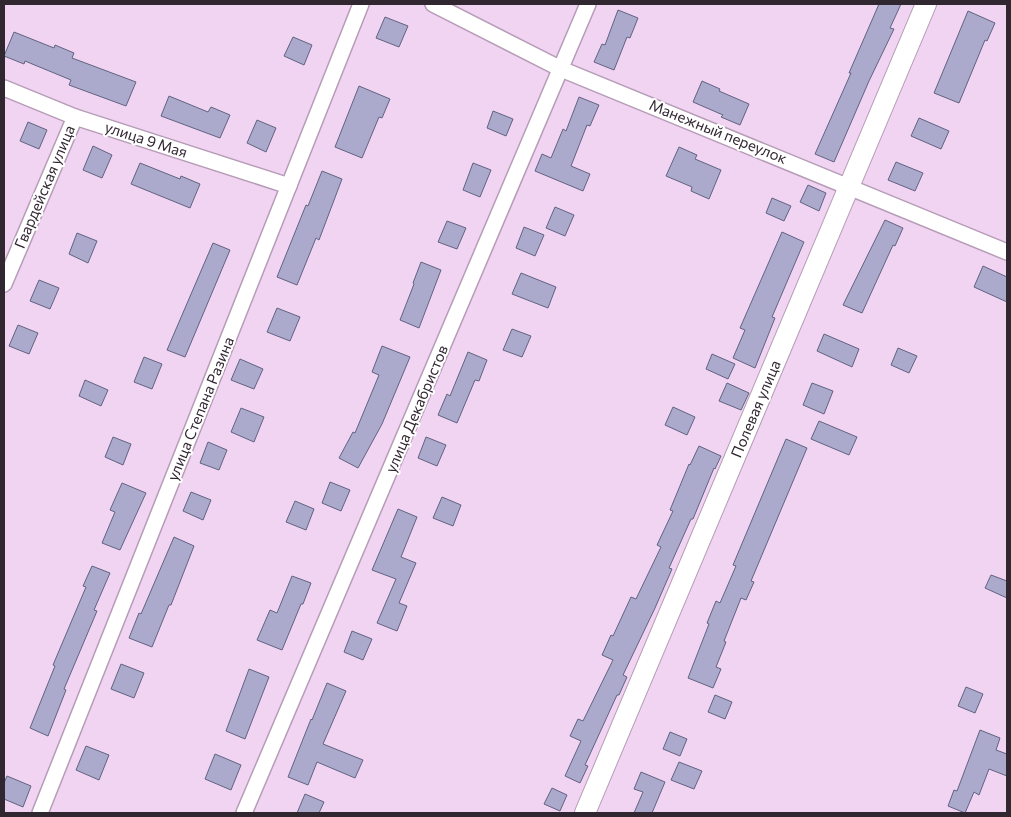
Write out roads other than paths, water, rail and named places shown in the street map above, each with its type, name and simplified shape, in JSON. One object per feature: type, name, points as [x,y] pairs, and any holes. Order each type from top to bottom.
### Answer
[{"type":"street","name":"улица Степана Разина","points":[[40,813],[361,4]]},
{"type":"street","name":"Манежный переулок","points":[[433,4],[562,69],[1007,252]]},
{"type":"street","name":"улица Декабристов","points":[[244,813],[562,69],[588,4]]},
{"type":"street","name":"Полевая улица","points":[[585,813],[926,4]]},
{"type":"street","name":"улица 9 Мая","points":[[4,88],[75,117],[289,186]]},
{"type":"street","name":"Гвардейская улица","points":[[4,284],[75,117]]}]
